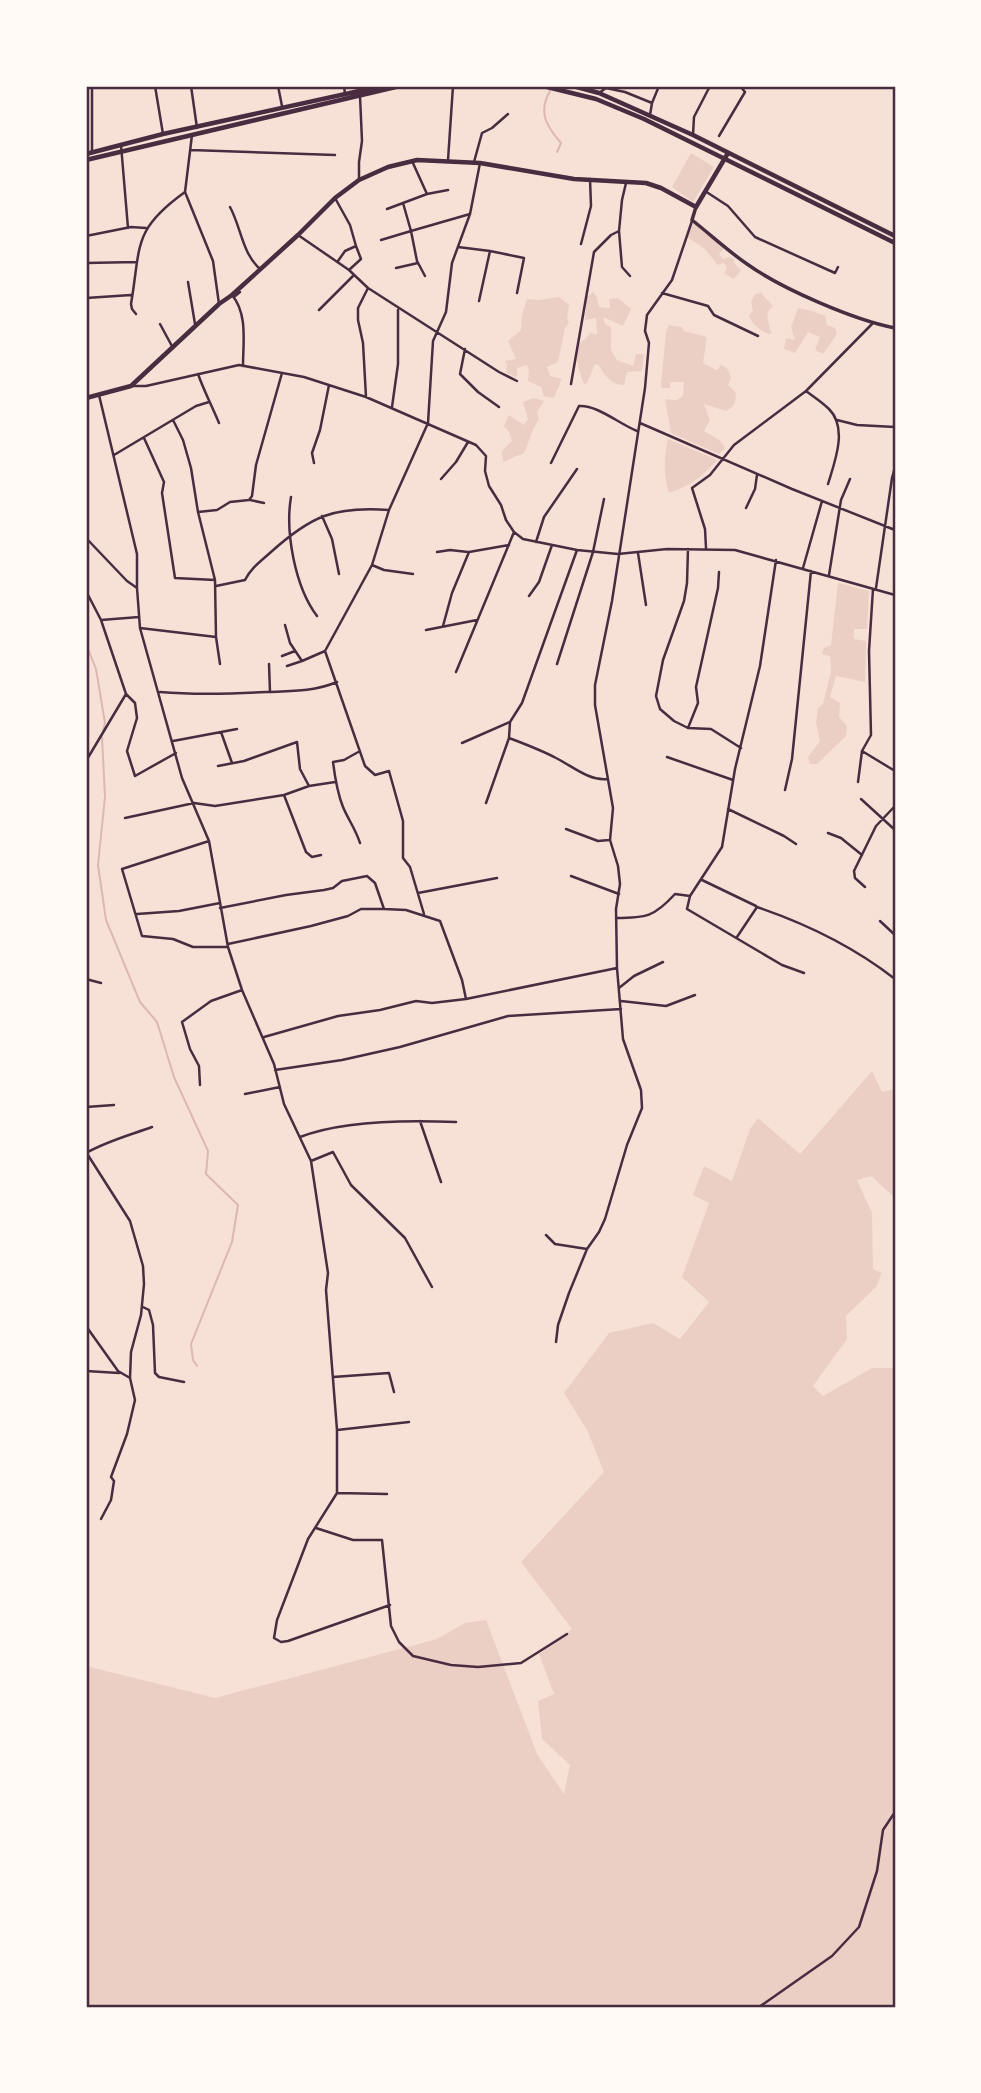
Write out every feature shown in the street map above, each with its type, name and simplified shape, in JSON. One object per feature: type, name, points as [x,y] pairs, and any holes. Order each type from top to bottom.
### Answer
[{"type":"main road","points":[[86,154],[163,134],[382,86]]},
{"type":"main road","points":[[86,160],[400,86]]},
{"type":"main road","points":[[543,86],[596,99],[644,119],[895,243]]},
{"type":"main road","points":[[573,86],[599,93],[693,135],[895,236]]},
{"type":"main road","points":[[86,398],[131,386],[219,304],[233,296],[335,198],[359,180],[388,167],[412,161],[448,160],[590,179],[646,183],[696,207],[728,153]]},
{"type":"street","points":[[92,86],[93,153]]},
{"type":"street","points":[[155,86],[163,134]]},
{"type":"street","points":[[191,86],[197,128]]},
{"type":"street","points":[[278,86],[282,107]]},
{"type":"street","points":[[344,86],[345,94]]},
{"type":"street","points":[[448,160],[453,86]]},
{"type":"street","points":[[650,115],[659,86]]},
{"type":"street","points":[[693,135],[694,117],[710,86]]},
{"type":"street","points":[[719,136],[745,92],[740,86]]},
{"type":"street","points":[[599,93],[606,88],[652,103]]},
{"type":"street","points":[[359,180],[362,141],[360,96]]},
{"type":"street","points":[[287,666],[325,651],[372,565],[389,510],[428,423],[433,341],[446,312],[448,284],[470,214],[482,133],[508,114]]},
{"type":"street","points":[[192,135],[186,192],[213,261],[219,304]]},
{"type":"street","points":[[121,145],[128,228]]},
{"type":"street","points":[[191,150],[335,155]]},
{"type":"street","points":[[412,161],[427,194]]},
{"type":"street","points":[[581,244],[590,213],[590,179]]},
{"type":"street","points":[[626,181],[621,200],[619,231],[622,267],[630,276]]},
{"type":"street","points":[[387,209],[427,194],[448,190]]},
{"type":"street","points":[[705,191],[729,206],[755,237],[835,273],[838,267]]},
{"type":"street","points":[[136,314],[132,309],[138,245],[146,228],[186,192]]},
{"type":"street","points":[[335,198],[350,225],[361,259],[349,270]]},
{"type":"street","points":[[402,203],[418,263],[425,276]]},
{"type":"street","points":[[230,207],[249,260],[260,269]]},
{"type":"street","points":[[556,1342],[558,1325],[587,1249],[605,1219],[627,1145],[642,1108],[641,1090],[623,1039],[617,968],[618,866],[610,840],[613,808],[595,705],[595,685],[612,601],[640,423],[649,343],[645,331],[647,314],[671,280],[696,207]]},
{"type":"street","points":[[381,240],[470,214]]},
{"type":"street","points":[[692,220],[748,265],[770,278],[872,324],[895,328]]},
{"type":"street","points":[[86,236],[128,228],[146,228]]},
{"type":"street","points":[[571,384],[594,252],[619,231]]},
{"type":"street","points":[[298,235],[338,261],[368,288],[517,381]]},
{"type":"street","points":[[338,261],[345,251],[356,246]]},
{"type":"street","points":[[458,247],[524,258],[517,293]]},
{"type":"street","points":[[479,301],[489,251]]},
{"type":"street","points":[[86,263],[137,262]]},
{"type":"street","points":[[396,268],[418,263]]},
{"type":"street","points":[[319,310],[354,276]]},
{"type":"street","points":[[188,282],[193,318],[197,327]]},
{"type":"street","points":[[366,397],[358,308],[368,288]]},
{"type":"street","points":[[240,292],[233,296],[240,304],[242,314],[243,366]]},
{"type":"street","points":[[662,293],[708,306],[715,314],[758,336]]},
{"type":"street","points":[[86,298],[133,295]]},
{"type":"street","points":[[392,407],[398,364],[398,308]]},
{"type":"street","points":[[160,324],[173,348]]},
{"type":"street","points":[[706,548],[705,529],[692,488],[710,475],[721,458],[768,418],[806,391],[872,324]]},
{"type":"street","points":[[465,349],[460,374],[478,392],[499,407]]},
{"type":"street","points":[[131,386],[146,386],[243,366],[329,385],[392,407],[476,445],[486,456],[485,471],[489,486],[501,505],[506,520],[523,539],[577,550],[618,554],[706,548],[735,550],[895,595]]},
{"type":"street","points":[[251,498],[256,465],[282,373]]},
{"type":"street","points":[[198,374],[219,423]]},
{"type":"street","points":[[314,463],[312,453],[320,430],[329,385]]},
{"type":"street","points":[[806,391],[829,409],[837,420],[838,451],[828,484]]},
{"type":"street","points":[[99,395],[137,554],[140,628],[182,778],[209,841],[227,946],[275,1070],[284,1104],[312,1161],[328,1273],[326,1290],[337,1430],[337,1493],[308,1539],[277,1620],[274,1635],[276,1641],[288,1641],[390,1605]]},
{"type":"street","points":[[114,455],[196,406],[209,402]]},
{"type":"street","points":[[551,463],[579,406],[584,405],[638,431]]},
{"type":"street","points":[[173,420],[183,440],[191,468],[198,512],[215,580],[216,637],[220,664]]},
{"type":"street","points":[[837,420],[856,425],[895,427]]},
{"type":"street","points":[[640,423],[895,530]]},
{"type":"street","points":[[145,438],[164,482],[162,493],[175,578],[215,580]]},
{"type":"street","points":[[441,479],[468,442]]},
{"type":"street","points":[[858,782],[862,751],[871,735],[869,651],[874,589],[895,467]]},
{"type":"street","points":[[536,542],[544,517],[577,469]]},
{"type":"street","points":[[746,508],[755,489],[757,474]]},
{"type":"street","points":[[829,575],[840,506],[850,479]]},
{"type":"street","points":[[291,497],[288,513],[289,536],[304,599],[317,616]]},
{"type":"street","points":[[198,512],[217,510],[230,502],[251,498],[264,503]]},
{"type":"street","points":[[557,664],[593,552],[604,499]]},
{"type":"street","points":[[803,568],[822,501]]},
{"type":"street","points":[[216,586],[234,580],[245,580],[250,571],[289,536],[322,516],[338,510],[389,510]]},
{"type":"street","points":[[322,516],[332,540],[340,574]]},
{"type":"street","points":[[456,671],[514,532]]},
{"type":"street","points":[[86,538],[137,587]]},
{"type":"street","points":[[437,552],[469,552],[509,545]]},
{"type":"street","points":[[529,596],[539,582],[552,545]]},
{"type":"street","points":[[688,549],[684,601],[663,660],[656,696],[660,709],[688,728],[711,729],[741,748]]},
{"type":"street","points":[[486,803],[509,738],[510,722],[522,703],[577,550]]},
{"type":"street","points":[[443,626],[452,593],[469,552]]},
{"type":"street","points":[[638,553],[646,604]]},
{"type":"street","points":[[776,560],[760,666],[722,847],[690,896],[687,909],[782,965],[804,973]]},
{"type":"street","points":[[372,565],[384,570],[413,574]]},
{"type":"street","points":[[785,790],[792,759],[811,571]]},
{"type":"street","points":[[688,728],[698,703],[696,687],[718,588],[719,572]]},
{"type":"street","points":[[86,591],[101,620],[126,694],[135,703],[137,714],[127,751],[135,776],[176,753]]},
{"type":"street","points":[[101,620],[139,617]]},
{"type":"street","points":[[426,630],[478,620]]},
{"type":"street","points":[[285,625],[290,643],[302,661]]},
{"type":"street","points":[[140,628],[216,637]]},
{"type":"street","points":[[282,656],[295,651]]},
{"type":"street","points":[[325,651],[365,766],[375,775],[389,771],[403,821],[403,858],[410,867],[424,914]]},
{"type":"street","points":[[269,664],[270,692]]},
{"type":"street","points":[[160,692],[224,695],[320,688],[337,682]]},
{"type":"street","points":[[86,761],[126,694]]},
{"type":"street","points":[[462,743],[510,722]]},
{"type":"street","points":[[173,741],[237,729]]},
{"type":"street","points":[[221,732],[232,763]]},
{"type":"street","points":[[509,738],[599,780],[608,779]]},
{"type":"street","points":[[218,765],[232,763],[296,740],[300,769],[309,786]]},
{"type":"street","points":[[359,843],[335,782],[333,762],[344,760],[360,750]]},
{"type":"street","points":[[862,751],[895,771]]},
{"type":"street","points":[[667,757],[734,780]]},
{"type":"street","points":[[125,818],[194,803],[215,806],[284,795],[309,786],[335,782]]},
{"type":"street","points":[[284,795],[306,852],[312,857],[321,855]]},
{"type":"street","points":[[861,799],[884,817],[895,830]]},
{"type":"street","points":[[865,887],[854,876],[876,826],[895,806]]},
{"type":"street","points":[[728,809],[796,844]]},
{"type":"street","points":[[566,829],[598,841],[610,840]]},
{"type":"street","points":[[828,833],[841,838],[862,855]]},
{"type":"street","points":[[209,841],[122,869],[142,936],[173,939],[193,947],[227,946],[348,916],[361,909],[406,910],[440,921],[462,979],[466,999]]},
{"type":"street","points":[[220,908],[324,890],[333,888],[342,881],[367,876],[375,883],[384,909]]},
{"type":"street","points":[[571,876],[619,894]]},
{"type":"street","points":[[418,894],[497,878]]},
{"type":"street","points":[[702,880],[831,938],[895,979]]},
{"type":"street","points":[[616,918],[645,918],[662,909],[675,894],[690,896]]},
{"type":"street","points":[[137,914],[179,911],[220,903]]},
{"type":"street","points":[[737,937],[757,907]]},
{"type":"street","points":[[880,921],[895,935]]},
{"type":"street","points":[[619,988],[634,976],[663,962]]},
{"type":"street","points":[[263,1037],[331,1017],[380,1010],[396,1004],[466,999],[617,968]]},
{"type":"street","points":[[86,979],[101,983]]},
{"type":"street","points":[[200,1085],[199,1066],[190,1049],[182,1022],[211,1001],[242,990]]},
{"type":"street","points":[[621,1001],[666,1006],[695,995]]},
{"type":"street","points":[[275,1070],[342,1060],[400,1047],[508,1016],[621,1009]]},
{"type":"street","points":[[245,1094],[280,1087]]},
{"type":"street","points":[[86,1107],[114,1105]]},
{"type":"street","points":[[299,1137],[322,1128],[420,1121],[456,1122]]},
{"type":"street","points":[[420,1121],[441,1182]]},
{"type":"street","points":[[101,1519],[111,1500],[114,1481],[111,1477],[127,1434],[135,1400],[130,1378],[131,1352],[143,1307],[143,1266],[130,1221],[86,1152],[106,1141],[122,1139],[152,1126]]},
{"type":"street","points":[[312,1161],[333,1152],[351,1185],[405,1238],[432,1287]]},
{"type":"street","points":[[546,1235],[555,1244],[587,1249]]},
{"type":"street","points":[[143,1307],[149,1310],[153,1325],[155,1373],[159,1377],[184,1382]]},
{"type":"street","points":[[86,1326],[118,1371],[130,1378]]},
{"type":"street","points":[[86,1371],[123,1374]]},
{"type":"street","points":[[334,1377],[389,1373],[394,1392]]},
{"type":"street","points":[[337,1430],[408,1422]]},
{"type":"street","points":[[337,1493],[387,1494]]},
{"type":"street","points":[[316,1528],[354,1540],[382,1541],[391,1626],[407,1650],[420,1658],[451,1665],[478,1667],[521,1663],[567,1634]]},
{"type":"street","points":[[759,2007],[832,1956],[859,1927],[877,1871],[883,1830],[895,1812]]},
{"type":"shaded area","points":[[691,153],[714,167],[693,202],[672,187]]},
{"type":"shaded area","points":[[694,221],[724,248],[719,254],[723,259],[734,259],[734,263],[741,270],[734,279],[724,273],[727,267],[723,263],[718,265],[704,248],[687,237]]},
{"type":"shaded area","points":[[593,292],[599,307],[610,308],[609,299],[618,298],[631,309],[623,326],[603,317],[605,324],[611,327],[611,350],[617,360],[633,366],[636,354],[644,354],[642,371],[627,372],[624,385],[612,382],[599,365],[595,364],[587,383],[584,384],[580,374],[577,357],[579,346],[590,333],[597,334],[596,318],[585,320],[587,297]]},
{"type":"shaded area","points":[[761,293],[773,306],[767,316],[772,334],[758,328],[749,315],[753,311],[751,302],[755,294]]},
{"type":"shaded area","points":[[559,297],[569,305],[569,323],[565,328],[558,362],[547,367],[550,376],[562,379],[554,398],[544,396],[541,387],[528,381],[527,365],[517,368],[517,377],[506,373],[505,361],[516,359],[508,341],[521,330],[527,299]]},
{"type":"shaded area","points":[[798,308],[825,316],[827,325],[835,328],[837,334],[823,354],[815,350],[820,337],[808,332],[795,353],[784,349],[786,338],[795,340],[791,327]]},
{"type":"shaded area","points":[[669,325],[707,337],[703,363],[717,370],[721,365],[727,368],[731,378],[728,385],[736,393],[731,408],[726,411],[704,404],[710,420],[704,431],[721,441],[725,448],[719,454],[671,433],[665,399],[676,400],[683,396],[684,382],[670,382],[670,388],[662,388],[666,332]]},
{"type":"shaded area","points":[[534,398],[544,401],[537,412],[539,419],[524,453],[503,462],[502,451],[512,441],[504,426],[509,415],[524,425],[528,419],[523,402]]},
{"type":"shaded area","points":[[668,439],[717,460],[695,480],[669,493],[665,466]]},
{"type":"shaded area","points":[[838,583],[869,591],[867,629],[854,629],[854,639],[866,641],[865,682],[836,676],[830,697],[840,703],[839,717],[847,726],[846,736],[817,764],[810,764],[808,757],[820,741],[816,723],[818,708],[823,704],[831,671],[830,656],[822,654],[824,648],[831,645]]},
{"type":"shaded area","points":[[872,1071],[882,1092],[895,1089],[895,1198],[871,1176],[857,1180],[872,1213],[873,1269],[882,1273],[876,1287],[846,1316],[847,1339],[813,1386],[823,1396],[872,1368],[895,1368],[895,2007],[86,2007],[86,1666],[215,1698],[437,1639],[465,1623],[486,1620],[537,1754],[564,1794],[570,1765],[542,1739],[538,1701],[554,1694],[539,1654],[572,1629],[521,1562],[604,1472],[587,1430],[564,1393],[609,1333],[653,1323],[680,1339],[709,1302],[682,1277],[709,1203],[693,1195],[704,1166],[732,1181],[750,1129],[758,1118],[800,1154]]},
{"type":"waterway","points":[[550,91],[544,112],[551,131],[561,143],[557,152]]},
{"type":"waterway","points":[[86,644],[96,669],[105,723],[103,731]]},
{"type":"waterway","points":[[102,737],[105,797],[98,865],[106,920],[140,1002],[157,1022],[174,1077],[208,1151],[206,1174],[238,1205],[232,1242],[191,1344],[193,1360],[197,1366]]}]
